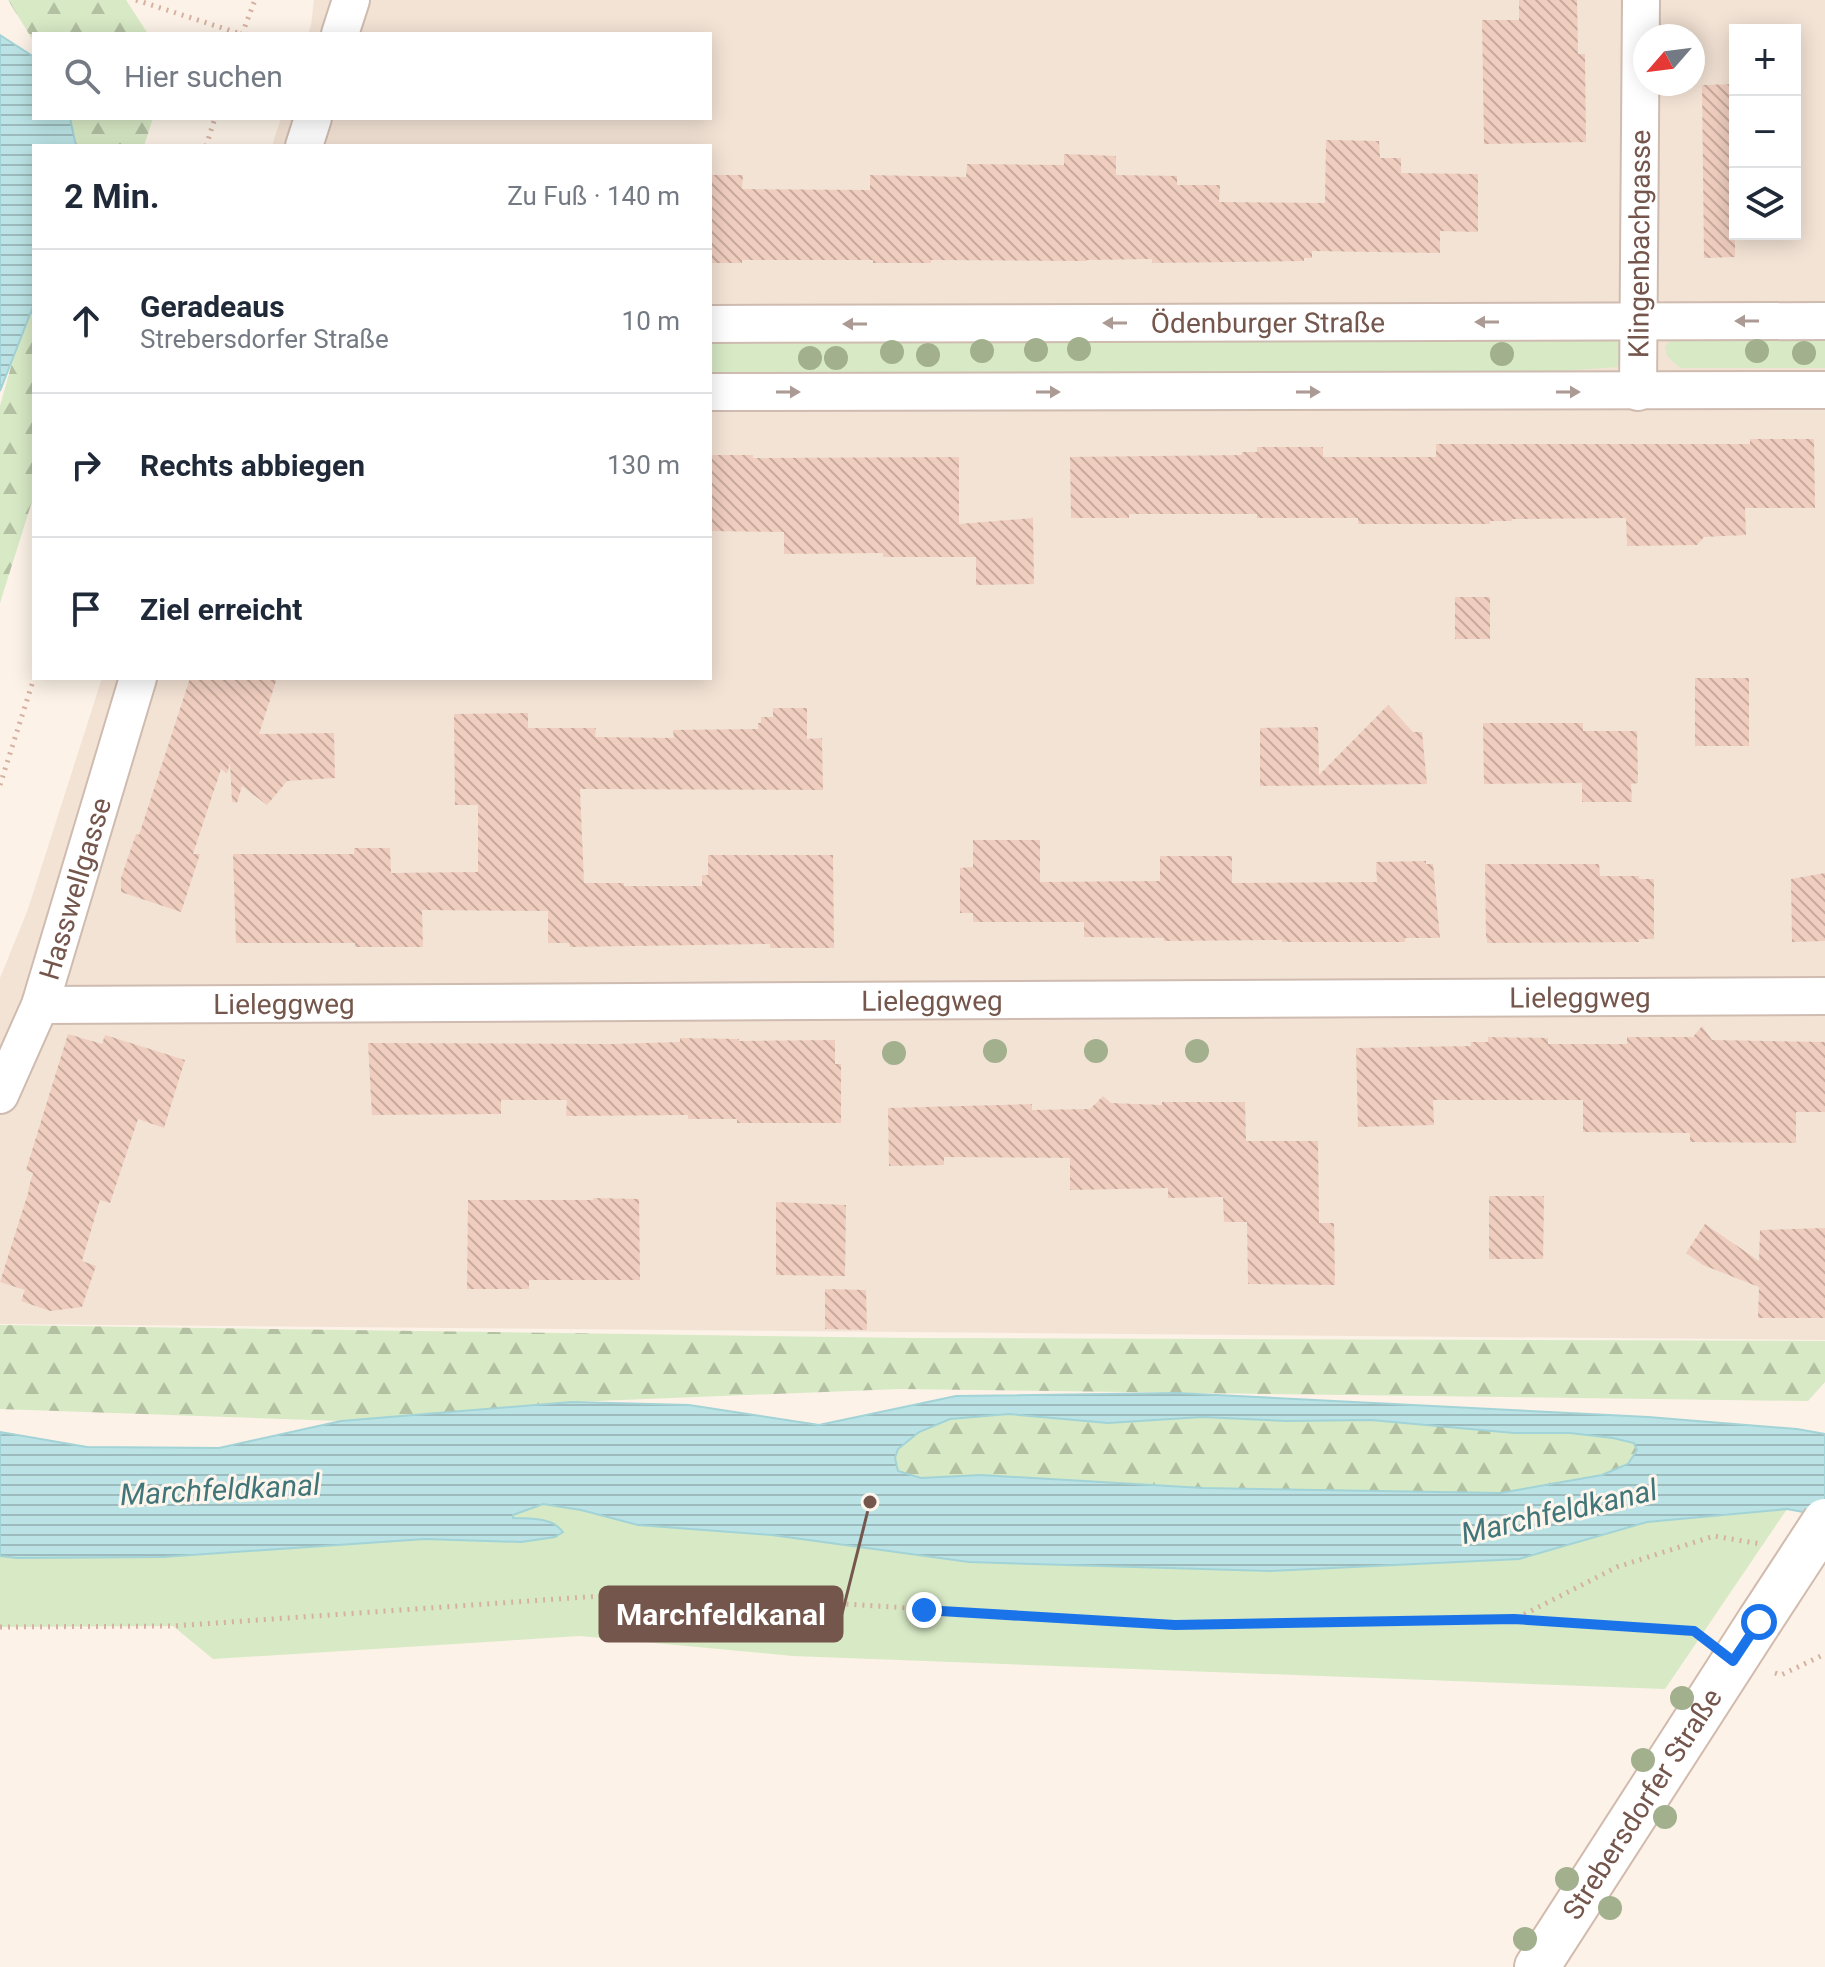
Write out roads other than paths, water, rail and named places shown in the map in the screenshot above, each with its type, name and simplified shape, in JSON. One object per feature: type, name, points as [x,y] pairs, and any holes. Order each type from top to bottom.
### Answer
[{"type":"street","points":[[341,32],[351,0]]},
{"type":"street","name":"Klingenbachgasse","points":[[1638,392],[1641,0]]},
{"type":"street","points":[[305,144],[312,120]]},
{"type":"street","name":"Ödenburger Straße","points":[[712,324],[1825,321]]},
{"type":"street","points":[[712,392],[1825,390]]},
{"type":"street","name":"Hasswellgasse","points":[[0,1095],[40,1005],[137,680]]},
{"type":"street","name":"Lieleggweg","points":[[40,1005],[1825,996]]},
{"type":"street","name":"Strebersdorfer Straße","points":[[1537,1967],[1825,1521]]},
{"type":"water","points":[[0,35],[32,56],[32,120],[70,120],[76,144],[32,144],[32,309],[0,391]]},
{"type":"water","points":[[1177,1393],[1648,1417],[1797,1429],[1825,1434],[1825,1516],[1787,1509],[1647,1522],[1519,1559],[1270,1571],[969,1562],[772,1535],[638,1525],[543,1504],[513,1515],[513,1518],[547,1521],[563,1532],[555,1537],[521,1542],[425,1539],[162,1557],[0,1556],[0,1432],[87,1447],[219,1448],[341,1421],[572,1402],[689,1405],[819,1425],[956,1396]],"holes":[[[1009,1414],[1108,1423],[1202,1417],[1286,1421],[1371,1420],[1514,1433],[1570,1433],[1634,1443],[1637,1450],[1628,1464],[1602,1475],[1500,1493],[1203,1488],[981,1475],[921,1478],[898,1471],[895,1458],[898,1449],[919,1432],[950,1419]]]},
{"type":"place","name":"Marchfeldkanal","points":[[870,1502]]}]
